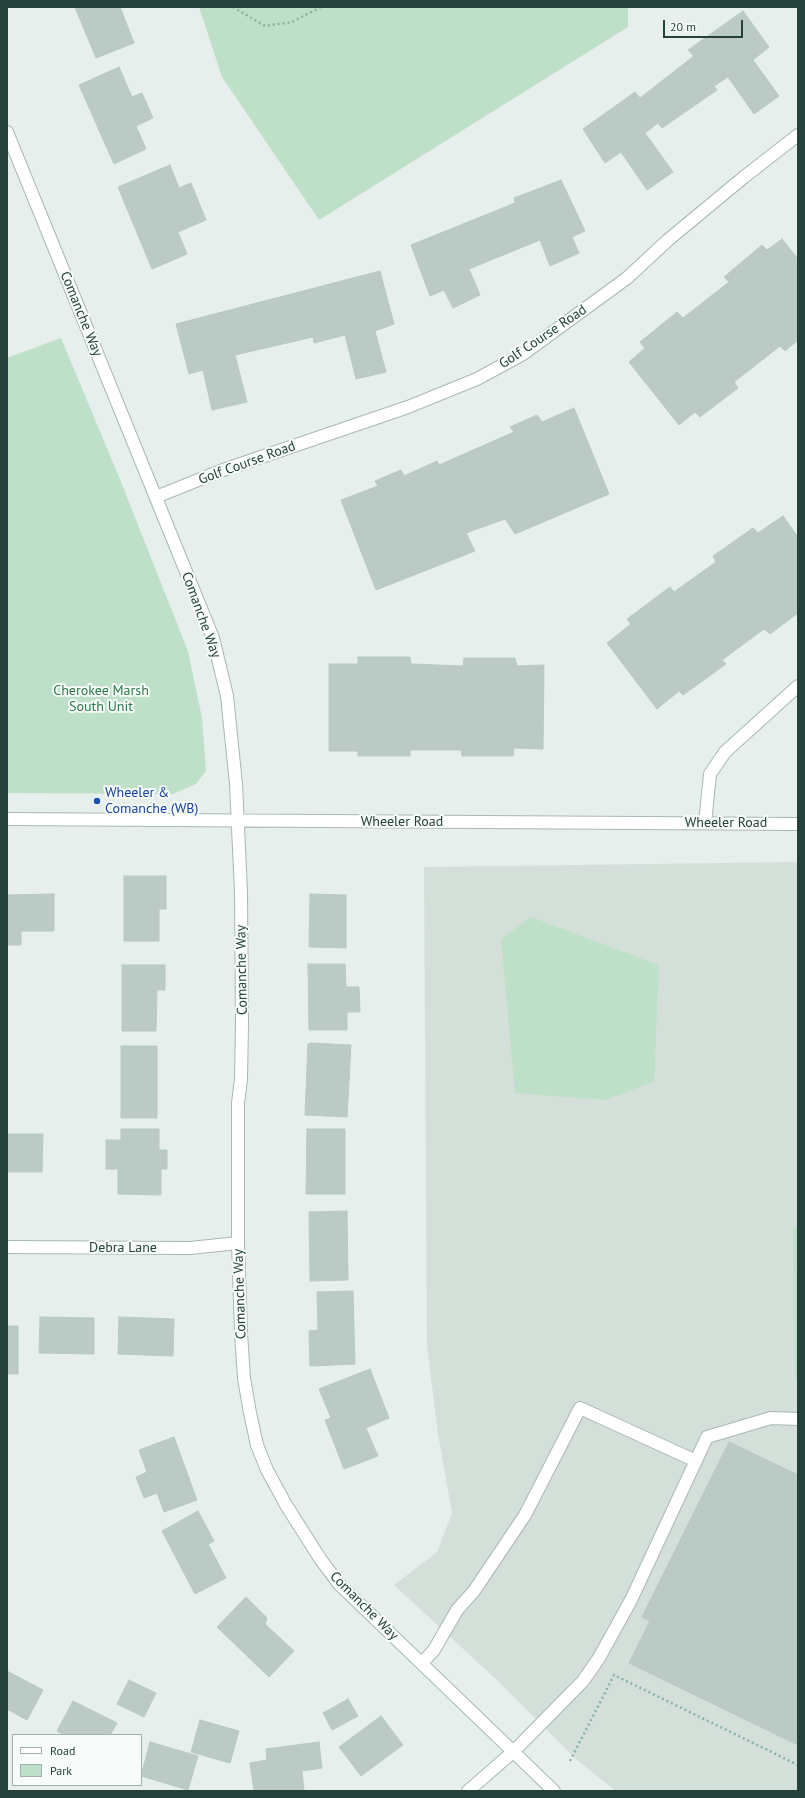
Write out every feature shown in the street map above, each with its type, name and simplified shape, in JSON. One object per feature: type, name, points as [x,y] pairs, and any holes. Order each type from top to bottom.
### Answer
[{"type":"street","name":"Comanche Way","points":[[7,132],[212,638],[227,696],[236,784],[241,892],[242,1024],[241,1079],[238,1103],[238,1243],[241,1333],[244,1378],[257,1445],[267,1470],[286,1505],[321,1560],[339,1584],[554,1791]]},
{"type":"street","name":"Golf Course Road","points":[[156,497],[223,470],[408,407],[477,379],[523,354],[627,278],[668,240],[744,177],[798,135]]},
{"type":"street","points":[[705,823],[710,774],[725,752],[798,686]]},
{"type":"street","name":"Wheeler Road","points":[[7,819],[237,822],[798,824]]},
{"type":"street","name":"Debra Lane","points":[[7,1247],[190,1248],[238,1243]]},
{"type":"street","points":[[422,1663],[434,1650],[456,1610],[474,1591],[524,1515],[580,1408],[696,1461]]},
{"type":"street","points":[[468,1791],[514,1751],[583,1681],[599,1658],[631,1600],[707,1437],[772,1418],[798,1419]]},
{"type":"path","points":[[233,7],[264,26],[292,22],[321,7]]},
{"type":"path","points":[[570,1761],[614,1675],[798,1766]]},
{"type":"shaded area","points":[[798,862],[798,1791],[616,1791],[577,1760],[499,1682],[394,1585],[437,1552],[452,1513],[438,1434],[427,1345],[424,867]]},
{"type":"green space","points":[[199,7],[628,7],[628,27],[319,220],[222,77]]},
{"type":"green space","name":"Cherokee Marsh South Unit","points":[[61,338],[119,477],[188,651],[202,718],[206,771],[196,784],[173,794],[7,793],[7,358]]},
{"type":"green space","points":[[531,917],[659,965],[654,1082],[605,1100],[515,1093],[501,939]]},
{"type":"green space","points":[[793,1227],[798,1227],[798,1378],[795,1378]]},
{"type":"building","points":[[75,7],[120,7],[134,43],[96,58]]},
{"type":"building","points":[[743,11],[769,47],[753,60],[779,96],[754,114],[728,77],[714,86],[717,90],[662,128],[658,123],[645,133],[673,172],[647,190],[621,152],[605,163],[583,129],[635,92],[640,98],[694,56],[688,50]]},
{"type":"building","points":[[119,67],[132,97],[142,93],[153,118],[136,126],[146,149],[114,164],[79,85]]},
{"type":"building","points":[[170,165],[179,188],[191,183],[206,220],[178,232],[187,254],[152,269],[118,187]]},
{"type":"building","points":[[561,180],[585,231],[572,237],[579,253],[550,266],[540,240],[469,269],[480,295],[453,308],[444,290],[430,296],[411,245],[515,203],[514,198]]},
{"type":"building","points":[[782,239],[798,259],[798,340],[785,351],[780,346],[734,382],[738,388],[700,417],[695,412],[679,425],[629,362],[645,348],[640,342],[677,312],[683,318],[729,282],[724,277],[762,245],[767,250]]},
{"type":"building","points":[[380,271],[394,324],[375,331],[386,372],[356,379],[345,335],[314,343],[313,337],[235,355],[247,402],[212,410],[203,370],[189,374],[176,324]]},
{"type":"building","points":[[574,408],[609,494],[515,534],[505,519],[466,533],[475,551],[376,590],[341,500],[378,486],[375,481],[401,470],[404,476],[437,461],[439,465],[514,432],[510,427],[537,415],[542,422]]},
{"type":"building","points":[[783,516],[798,537],[798,613],[770,634],[764,629],[722,660],[726,664],[683,695],[679,691],[657,709],[607,643],[631,624],[627,619],[670,587],[674,592],[716,562],[713,556],[753,528],[758,533]]},
{"type":"building","points":[[358,657],[410,657],[411,664],[463,666],[464,658],[515,658],[517,666],[544,665],[543,749],[514,748],[513,756],[462,756],[461,750],[410,750],[410,756],[358,756],[358,751],[329,751],[329,664],[358,664]]},
{"type":"building","points":[[124,876],[166,876],[166,909],[159,909],[159,941],[124,941]]},
{"type":"building","points":[[54,894],[54,931],[21,931],[21,945],[7,945],[7,895]]},
{"type":"building","points":[[310,894],[346,895],[346,948],[309,947]]},
{"type":"building","points":[[308,964],[345,964],[346,987],[359,987],[360,1012],[347,1012],[347,1030],[309,1030]]},
{"type":"building","points":[[122,965],[165,965],[165,990],[157,990],[156,1031],[122,1031]]},
{"type":"building","points":[[308,1044],[351,1045],[347,1117],[305,1115]]},
{"type":"building","points":[[121,1046],[157,1046],[157,1118],[121,1118]]},
{"type":"building","points":[[121,1129],[159,1129],[159,1150],[167,1150],[167,1169],[161,1169],[161,1195],[118,1194],[118,1169],[106,1169],[106,1140],[121,1140]]},
{"type":"building","points":[[307,1129],[345,1129],[345,1194],[306,1194]]},
{"type":"building","points":[[7,1134],[43,1134],[42,1172],[7,1172]]},
{"type":"building","points":[[347,1211],[348,1280],[310,1281],[309,1212]]},
{"type":"building","points":[[353,1291],[355,1364],[310,1366],[309,1331],[318,1330],[317,1292]]},
{"type":"building","points":[[40,1317],[94,1318],[94,1354],[39,1353]]},
{"type":"building","points":[[119,1317],[174,1319],[173,1356],[118,1354]]},
{"type":"building","points":[[7,1326],[18,1326],[18,1374],[7,1374]]},
{"type":"building","points":[[370,1369],[389,1418],[366,1428],[378,1456],[344,1469],[325,1420],[331,1418],[319,1389]]},
{"type":"building","points":[[174,1437],[197,1500],[164,1512],[157,1493],[144,1498],[136,1477],[147,1472],[139,1450]]},
{"type":"building","points":[[729,1442],[798,1475],[798,1745],[629,1663],[650,1621],[642,1617]]},
{"type":"building","points":[[198,1511],[214,1541],[208,1544],[226,1578],[195,1594],[162,1531]]},
{"type":"building","points":[[246,1597],[267,1618],[265,1624],[294,1651],[269,1677],[217,1627]]},
{"type":"building","points":[[7,1671],[43,1690],[27,1720],[7,1709]]},
{"type":"building","points":[[129,1680],[156,1693],[144,1717],[117,1704]]},
{"type":"building","points":[[348,1699],[358,1716],[332,1730],[323,1713]]},
{"type":"building","points":[[73,1701],[117,1723],[111,1734],[62,1734],[57,1731]]},
{"type":"building","points":[[381,1716],[403,1745],[361,1776],[339,1747]]},
{"type":"building","points":[[200,1720],[239,1731],[230,1763],[191,1752]]},
{"type":"building","points":[[150,1742],[198,1756],[188,1790],[142,1776]]},
{"type":"building","points":[[319,1742],[322,1768],[302,1771],[304,1791],[254,1791],[250,1763],[267,1760],[266,1749]]},
{"type":"place","name":"Wheeler & Comanche (WB)","points":[[97,801]]}]
